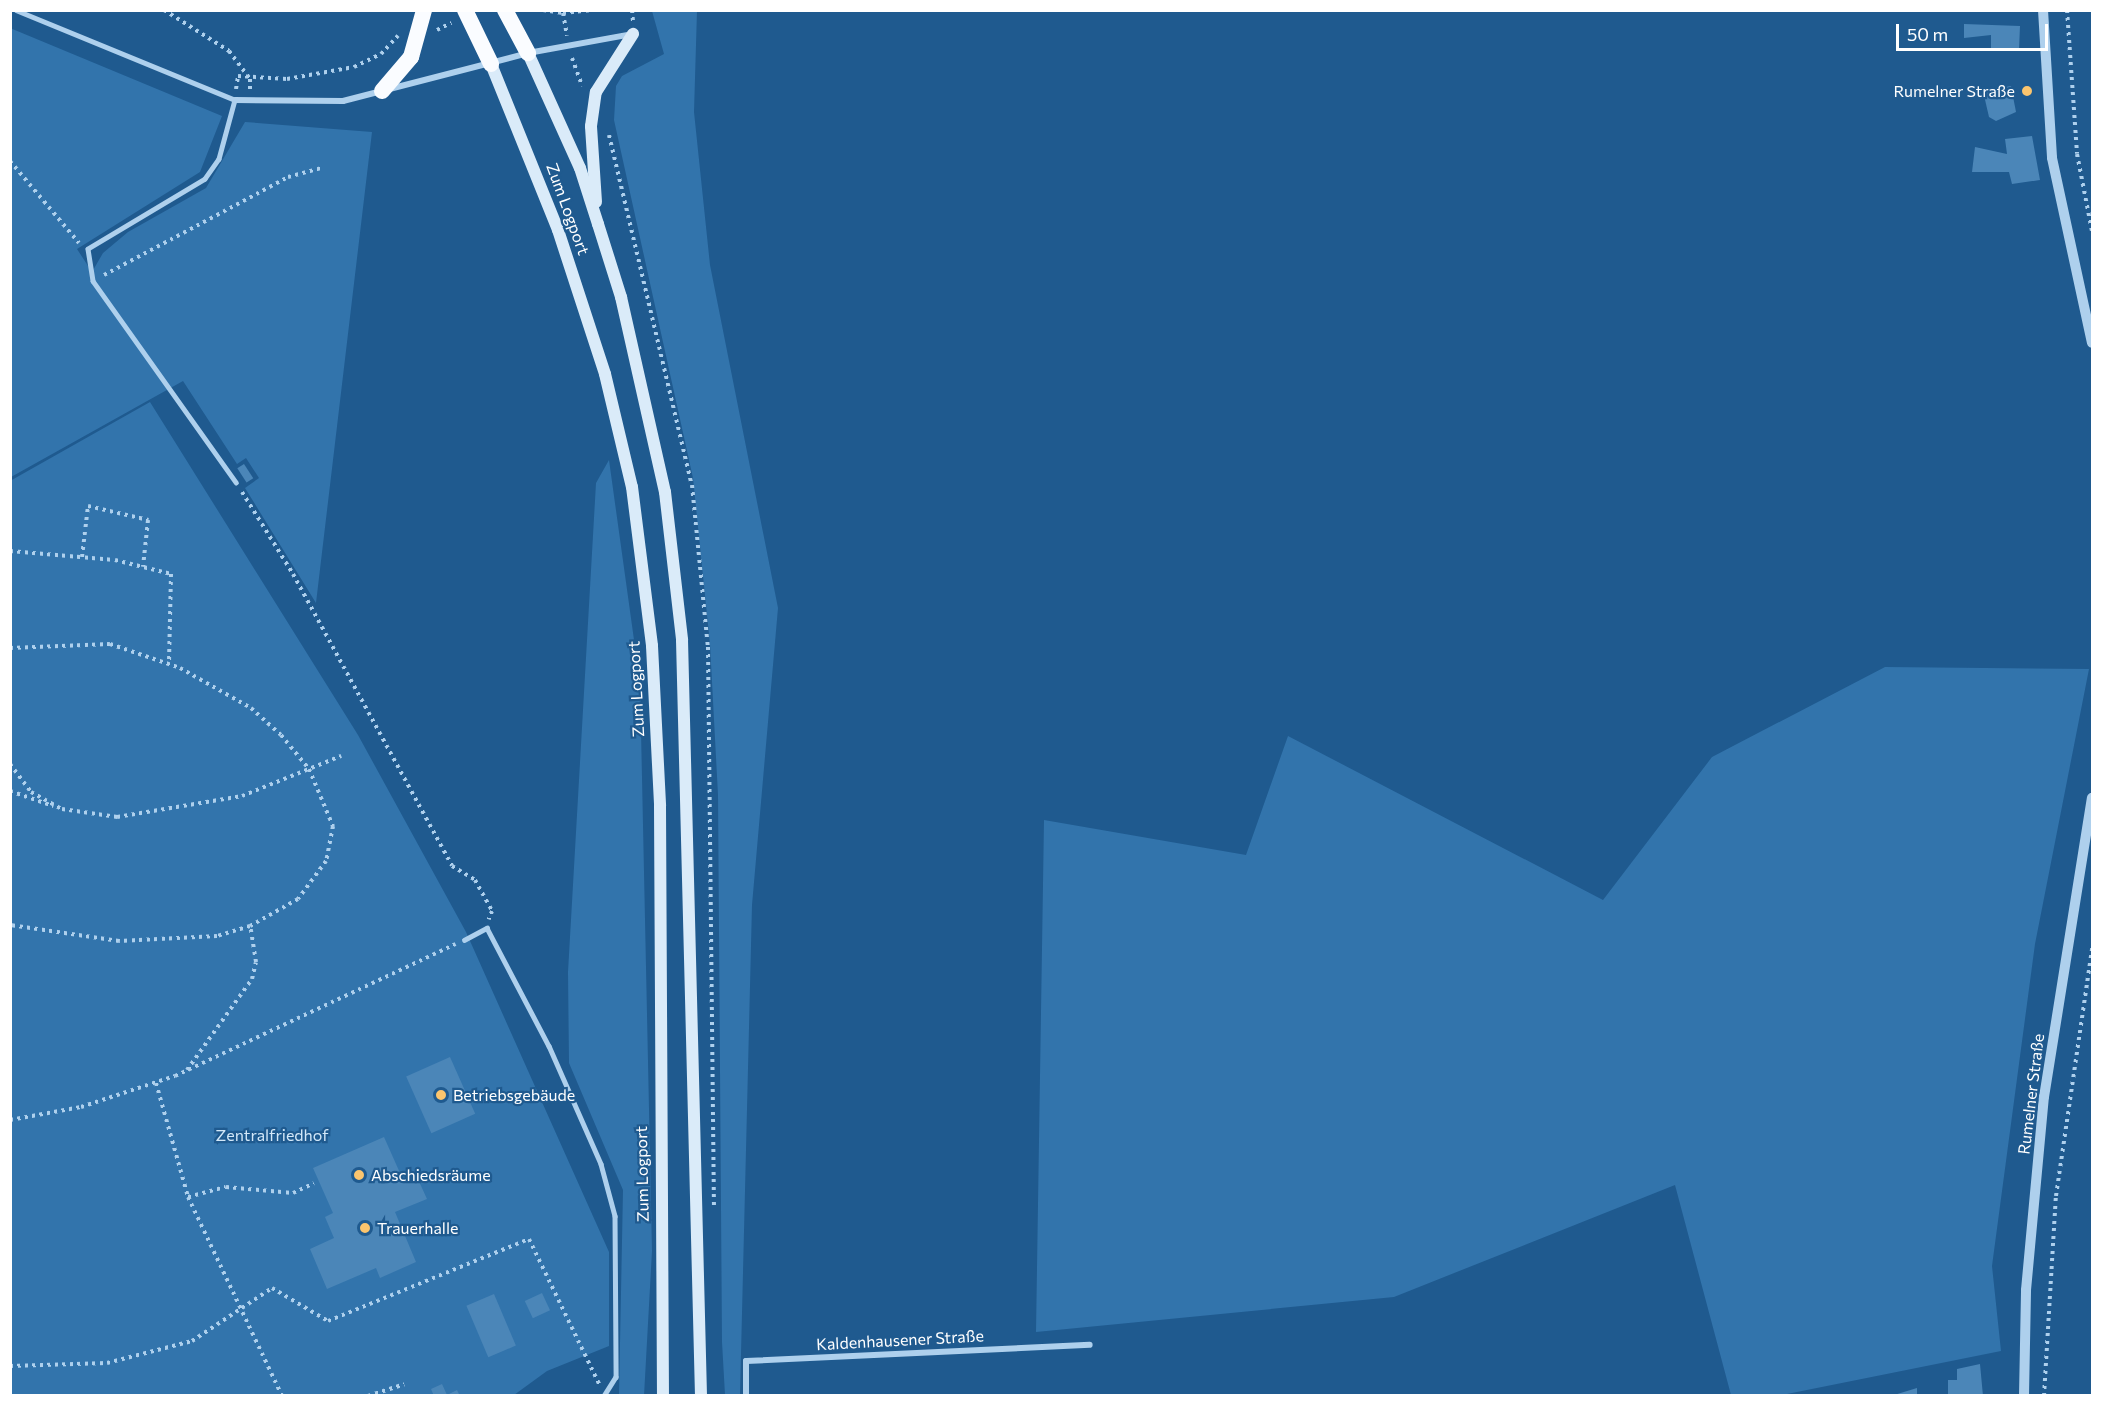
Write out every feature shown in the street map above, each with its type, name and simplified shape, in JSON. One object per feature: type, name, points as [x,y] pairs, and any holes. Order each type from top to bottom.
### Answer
[{"type":"highway","points":[[382,91],[411,57],[422,28],[424,10]]},
{"type":"highway","name":"Zum Logport","points":[[505,10],[528,53]]},
{"type":"highway","name":"Zum Logport","points":[[466,13],[491,64]]},
{"type":"main road","points":[[598,224],[591,126],[596,92],[633,34]]},
{"type":"main road","name":"Zum Logport","points":[[528,53],[580,168],[621,297],[665,492],[682,640],[701,1395]]},
{"type":"main road","name":"Zum Logport","points":[[491,64],[558,230],[605,374],[634,499],[652,646],[660,806],[663,1395]]},
{"type":"street","points":[[2043,10],[2052,158],[2092,343]]},
{"type":"street","points":[[235,100],[249,102],[343,100],[528,53],[633,34]]},
{"type":"street","name":"Rumelner Straße","points":[[2024,1395],[2026,1290],[2044,1097],[2092,798]]},
{"type":"street","name":"Kaldenhausener Straße","points":[[746,1395],[746,1361],[1090,1345]]},
{"type":"lane","points":[[16,10],[235,100],[219,159],[205,179],[88,249],[93,281],[236,482]]},
{"type":"lane","points":[[464,940],[486,928],[558,1067],[601,1164],[615,1216],[616,1377],[605,1394]]},
{"type":"path","points":[[164,10],[229,51],[250,79],[249,102]]},
{"type":"path","points":[[563,13],[590,10]]},
{"type":"path","points":[[2067,10],[2077,154],[2092,231]]},
{"type":"path","points":[[235,100],[238,76],[250,79],[311,77],[354,67],[381,54],[405,24],[437,30],[466,13]]},
{"type":"path","points":[[10,161],[72,239],[88,249]]},
{"type":"path","points":[[93,281],[288,177],[322,168]]},
{"type":"path","points":[[236,482],[294,574],[452,866],[475,880],[492,911],[486,928]]},
{"type":"path","points":[[82,556],[88,506],[148,520],[143,567]]},
{"type":"path","points":[[10,551],[82,556],[171,574],[169,664]]},
{"type":"path","points":[[10,648],[110,644],[169,664],[251,708],[309,769],[333,826],[326,861],[298,899],[250,926],[217,936],[119,941],[10,925]]},
{"type":"path","points":[[10,791],[62,809],[117,817],[242,796],[341,756]]},
{"type":"path","points":[[10,764],[31,792],[62,809]]},
{"type":"path","points":[[184,1072],[252,979],[256,962],[250,926]]},
{"type":"path","points":[[10,1120],[81,1107],[184,1072],[464,940]]},
{"type":"path","points":[[2044,1395],[2056,1197],[2092,948]]},
{"type":"path","points":[[156,1083],[188,1197],[240,1314],[282,1395]]},
{"type":"path","points":[[188,1197],[226,1186],[293,1192],[314,1183]]},
{"type":"path","points":[[10,1366],[107,1363],[192,1341],[240,1314],[272,1288],[328,1321],[529,1239],[605,1394]]},
{"type":"path","points":[[368,1395],[404,1384]]},
{"type":"green space","points":[[652,11],[697,11],[694,112],[710,265],[778,608],[752,905],[740,1395],[725,1395],[722,1342],[718,795],[710,644],[693,478],[614,120],[616,86],[622,76],[664,54]]},
{"type":"green space","points":[[10,28],[222,116],[200,172],[77,249],[92,272],[103,253],[128,232],[206,188],[245,122],[372,132],[316,603],[245,488],[259,478],[246,458],[237,464],[183,381],[11,477]]},
{"type":"green space","name":"Zentralfriedhof","points":[[150,402],[358,735],[466,932],[609,1252],[609,1346],[547,1371],[514,1395],[11,1395],[10,481]]},
{"type":"green space","points":[[609,460],[640,683],[652,1251],[644,1396],[619,1395],[623,1190],[569,1063],[568,972],[596,483]]},
{"type":"green space","points":[[1885,667],[2089,669],[2035,944],[1992,1266],[2001,1351],[1782,1395],[1731,1395],[1675,1185],[1394,1297],[1036,1332],[1044,820],[1246,855],[1288,736],[1603,900],[1712,757]]},
{"type":"building","points":[[1964,24],[2020,26],[2019,50],[1991,50],[1991,35],[1964,38]]},
{"type":"building","points":[[2011,86],[2016,112],[1996,121],[1989,117],[1983,91]]},
{"type":"building","points":[[2032,136],[2040,180],[2012,184],[2009,172],[1972,172],[1975,147],[2007,154],[2005,139]]},
{"type":"building","points":[[244,464],[253,478],[247,483],[237,468]]},
{"type":"building","name":"Betriebsgebäude","points":[[450,1057],[475,1114],[431,1133],[406,1077]]},
{"type":"building","name":"Trauerhalle","points":[[384,1137],[404,1182],[417,1177],[427,1199],[395,1212],[416,1262],[380,1278],[376,1268],[327,1289],[310,1249],[334,1238],[325,1217],[333,1213],[313,1168]]},
{"type":"building","points":[[542,1293],[550,1310],[533,1318],[525,1301]]},
{"type":"building","points":[[494,1294],[516,1346],[488,1357],[466,1306]]},
{"type":"building","points":[[1980,1364],[1983,1396],[1948,1396],[1948,1380],[1957,1380],[1957,1369]]},
{"type":"building","points":[[442,1384],[447,1395],[457,1390],[460,1396],[434,1396],[431,1389]]},
{"type":"building","points":[[1917,1388],[1917,1396],[1894,1396],[1894,1395]]},
{"type":"place","name":"Rumelner Straße","points":[[2027,91]]},
{"type":"place","name":"Betriebsgebäude","points":[[441,1095]]},
{"type":"place","name":"Abschiedsräume","points":[[359,1175]]},
{"type":"place","name":"Trauerhalle","points":[[365,1228]]}]
